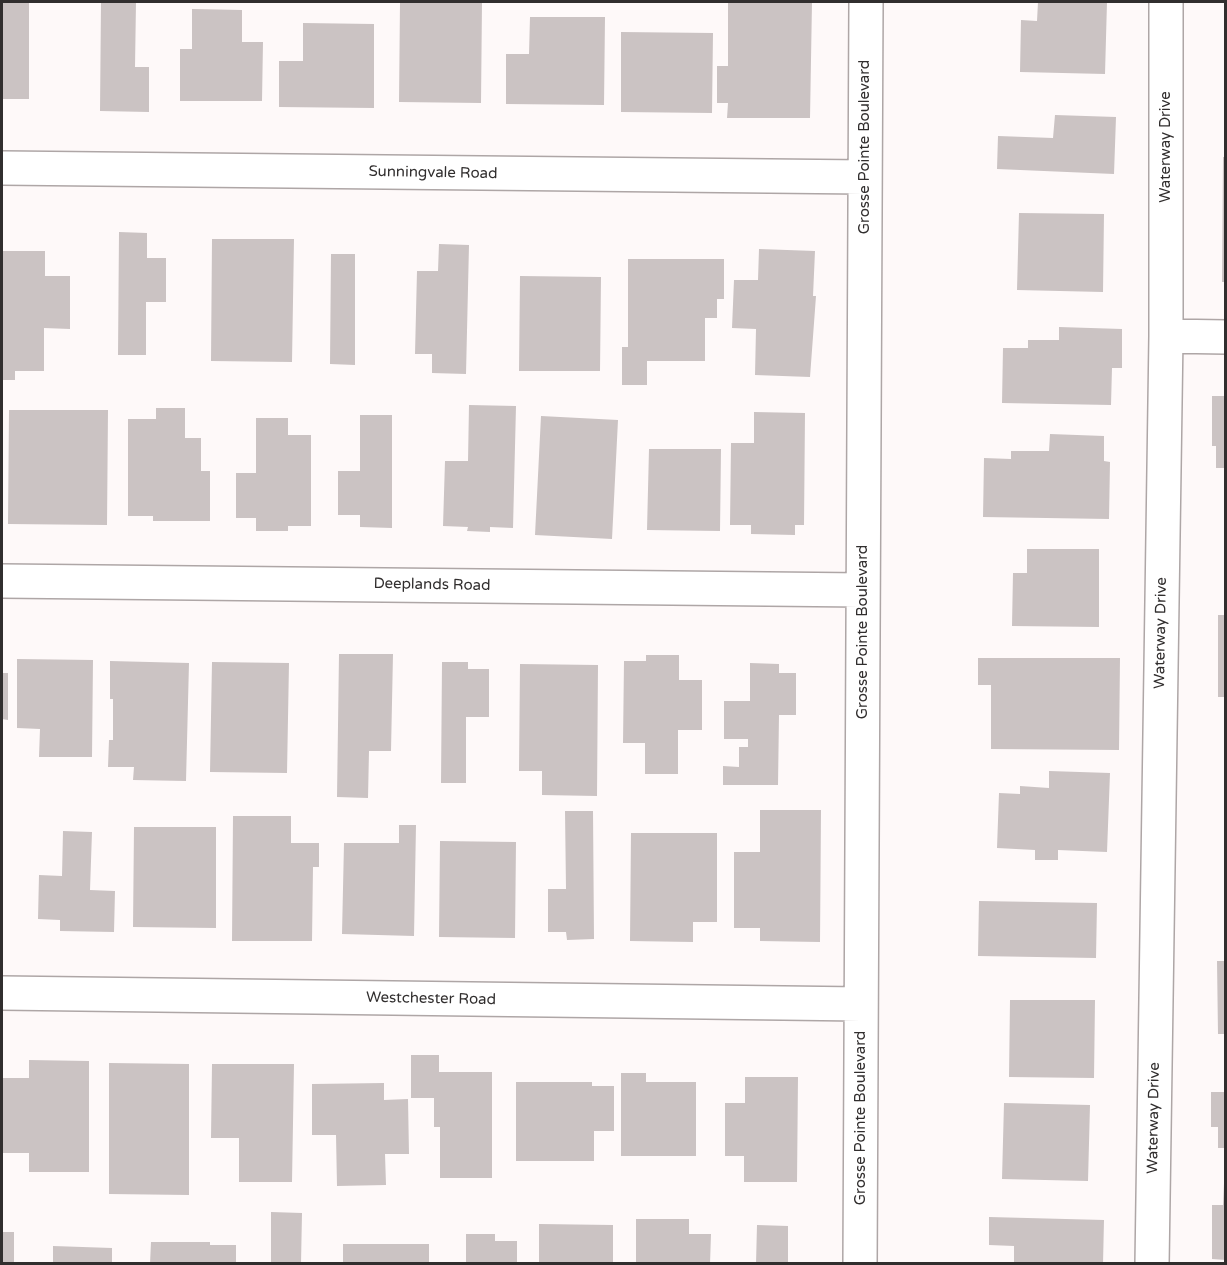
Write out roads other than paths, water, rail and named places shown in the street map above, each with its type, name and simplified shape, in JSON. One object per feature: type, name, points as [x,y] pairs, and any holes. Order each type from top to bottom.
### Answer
[{"type":"street","name":"Grosse Pointe Boulevard","points":[[860,1263],[866,2]]},
{"type":"street","name":"Waterway Drive","points":[[1152,1263],[1166,336],[1166,2]]},
{"type":"street","name":"Sunningvale Road","points":[[2,168],[865,177]]},
{"type":"street","points":[[1166,336],[1226,337]]},
{"type":"street","name":"Deeplands Road","points":[[2,581],[863,590]]},
{"type":"street","name":"Westchester Road","points":[[2,993],[861,1004]]}]
